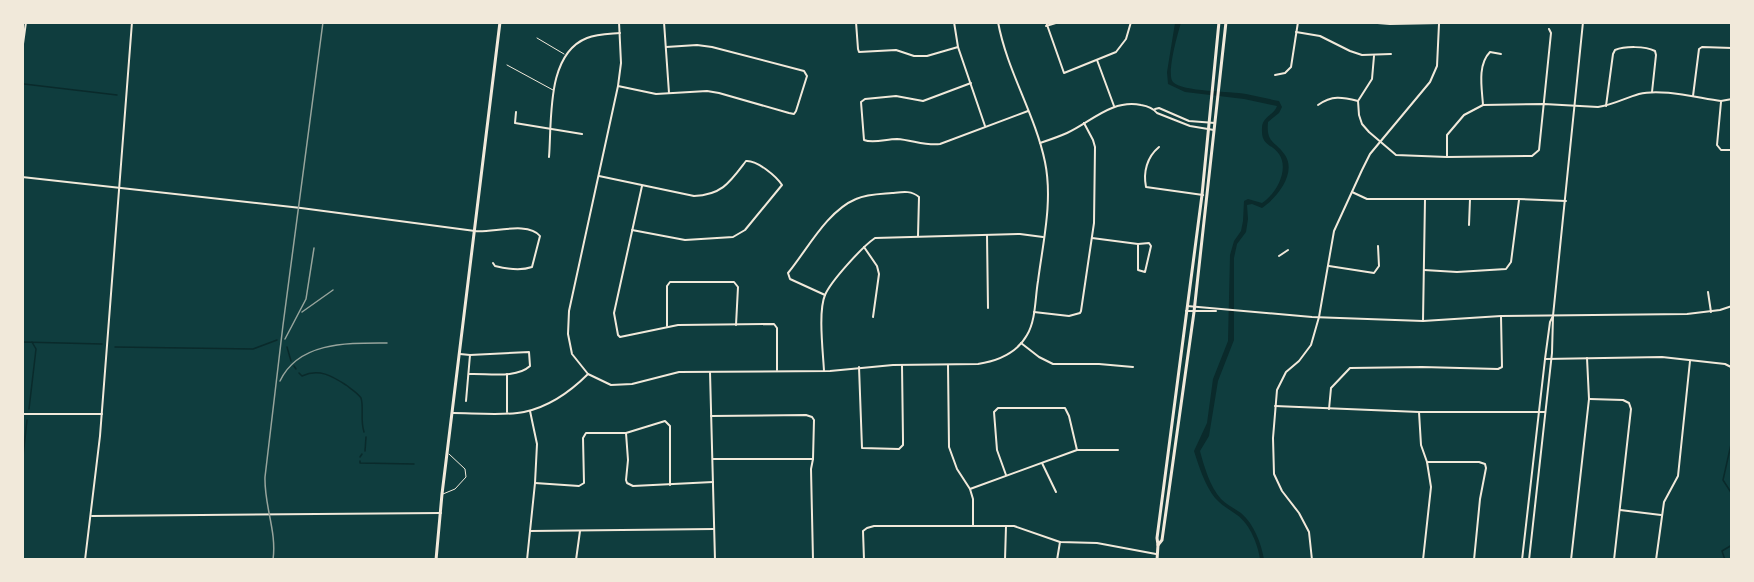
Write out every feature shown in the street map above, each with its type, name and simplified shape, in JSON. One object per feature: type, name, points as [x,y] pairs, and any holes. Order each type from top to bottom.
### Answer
[{"type":"main road","points":[[436,560],[442,494],[500,22]]},
{"type":"main road","points":[[1157,560],[1157,531],[1202,195],[1219,22]]},
{"type":"main road","points":[[1158,545],[1162,540],[1194,309],[1226,22]]},
{"type":"street","points":[[22,51],[26,22]]},
{"type":"street","points":[[85,560],[92,516],[102,414],[132,22]]},
{"type":"street","points":[[619,22],[621,63],[618,86],[569,310],[568,334],[570,347],[577,362],[588,374],[602,382],[620,385],[679,372],[824,371],[860,367],[990,362],[1006,356],[1021,343],[1028,334],[1034,312],[1048,195],[1045,163],[1040,143],[1002,41],[998,22]]},
{"type":"street","points":[[664,22],[669,93]]},
{"type":"street","points":[[856,22],[860,52],[896,50],[914,56],[927,56],[958,47]]},
{"type":"street","points":[[954,22],[958,47],[986,126]]},
{"type":"street","points":[[1059,22],[1046,24],[1064,73],[1116,52],[1122,47],[1131,22]]},
{"type":"street","points":[[1275,75],[1285,73],[1291,67],[1298,22]]},
{"type":"street","points":[[1365,22],[1492,22]]},
{"type":"street","points":[[1529,560],[1552,359],[1553,316],[1583,22]]},
{"type":"street","points":[[1312,560],[1309,532],[1299,513],[1282,491],[1274,474],[1273,438],[1277,390],[1280,381],[1311,345],[1319,317],[1334,231],[1370,154],[1430,82],[1437,66],[1439,23]]},
{"type":"street","points":[[1374,56],[1372,79],[1358,102],[1359,115],[1362,124],[1396,155],[1532,156],[1539,150],[1551,33],[1549,29]]},
{"type":"street","points":[[1296,32],[1320,36],[1350,51],[1374,56],[1390,54]]},
{"type":"street","points":[[549,157],[556,75],[566,55],[588,38],[620,33]]},
{"type":"street","points":[[618,86],[656,94],[707,91],[794,114],[807,76],[804,71],[712,47],[697,45],[666,47]]},
{"type":"street","points":[[1693,96],[1699,49],[1702,47],[1731,48]]},
{"type":"street","points":[[1606,106],[1613,54],[1620,48],[1650,48],[1655,51],[1652,92]]},
{"type":"street","points":[[1483,105],[1481,75],[1485,60],[1490,52],[1501,54]]},
{"type":"street","points":[[1097,60],[1114,106]]},
{"type":"street","points":[[971,83],[923,101],[896,96],[862,100],[864,140],[868,142],[896,139],[933,145],[1028,111]]},
{"type":"street","points":[[1447,157],[1447,135],[1464,115],[1483,105],[1606,106],[1652,92],[1720,101],[1731,99]]},
{"type":"street","points":[[1318,105],[1328,98],[1342,97],[1358,102]]},
{"type":"street","points":[[1720,101],[1717,145],[1721,150],[1731,150]]},
{"type":"street","points":[[1040,143],[1068,132],[1114,106],[1128,104],[1137,104],[1155,110],[1157,113],[1190,126],[1214,130]]},
{"type":"street","points":[[1155,110],[1159,108],[1189,121],[1215,123]]},
{"type":"street","points":[[516,112],[515,123],[582,134]]},
{"type":"street","points":[[1034,312],[1069,316],[1080,314],[1092,238],[1095,147],[1094,140],[1084,123]]},
{"type":"street","points":[[1159,147],[1147,162],[1146,187],[1207,196]]},
{"type":"street","points":[[599,176],[694,196],[706,196],[719,191],[749,160],[782,185],[745,230],[733,237],[684,240],[632,230]]},
{"type":"street","points":[[22,177],[299,208],[475,231],[489,232],[506,228],[534,230],[540,236],[532,267],[506,269],[495,266],[493,263]]},
{"type":"street","points":[[642,186],[614,313],[616,332],[620,337],[678,325],[776,326],[777,370]]},
{"type":"street","points":[[825,295],[790,279],[788,273],[829,220],[846,205],[868,196],[903,192],[916,194],[919,197],[918,236]]},
{"type":"street","points":[[1352,192],[1367,199],[1566,201]]},
{"type":"street","points":[[1423,321],[1425,199]]},
{"type":"street","points":[[1469,225],[1470,199]]},
{"type":"street","points":[[1424,270],[1457,272],[1506,269],[1511,262],[1519,199]]},
{"type":"street","points":[[824,371],[822,324],[825,295],[864,246],[874,238],[1020,234],[1043,237]]},
{"type":"street","points":[[987,235],[988,308]]},
{"type":"street","points":[[1092,238],[1149,243],[1151,246],[1144,272],[1138,270],[1137,266],[1138,243]]},
{"type":"street","points":[[864,246],[879,274],[873,317]]},
{"type":"street","points":[[1329,266],[1374,273],[1379,266],[1378,246]]},
{"type":"street","points":[[1280,256],[1288,250]]},
{"type":"street","points":[[667,327],[667,286],[670,282],[734,282],[738,287],[736,325]]},
{"type":"street","points":[[1708,292],[1711,312]]},
{"type":"street","points":[[1186,309],[1423,321],[1501,316],[1687,314],[1711,312],[1731,306]]},
{"type":"street","points":[[1329,409],[1331,388],[1350,368],[1498,369],[1502,367],[1501,316]]},
{"type":"street","points":[[1522,560],[1545,359],[1550,322],[1553,316]]},
{"type":"street","points":[[1021,343],[1046,362],[1053,364],[1133,367]]},
{"type":"street","points":[[460,354],[530,352],[530,366],[527,369],[507,374],[469,374]]},
{"type":"street","points":[[466,401],[470,355]]},
{"type":"street","points":[[1545,359],[1662,357],[1725,364],[1731,367]]},
{"type":"street","points":[[1571,560],[1589,399],[1587,358]]},
{"type":"street","points":[[1656,560],[1664,502],[1678,476],[1690,361]]},
{"type":"street","points":[[860,367],[862,448],[899,449],[903,445],[902,365]]},
{"type":"street","points":[[948,365],[949,447],[957,469],[970,489],[973,499],[973,525]]},
{"type":"street","points":[[710,372],[715,560]]},
{"type":"street","points":[[507,374],[507,412]]},
{"type":"street","points":[[452,413],[530,411],[567,392],[588,374]]},
{"type":"street","points":[[1589,399],[1623,400],[1629,403],[1630,409],[1614,560]]},
{"type":"street","points":[[1275,406],[1419,412],[1545,412]]},
{"type":"street","points":[[1006,475],[997,450],[994,412],[998,408],[1065,408],[1077,450]]},
{"type":"street","points":[[527,560],[537,444],[530,411]]},
{"type":"street","points":[[1419,412],[1421,445],[1427,462],[1430,497],[1423,560]]},
{"type":"street","points":[[22,414],[102,414]]},
{"type":"street","points":[[711,416],[810,415],[814,420],[811,469],[813,560]]},
{"type":"street","points":[[535,483],[579,486],[585,481],[584,436],[586,433],[626,433],[665,421],[670,426],[670,485]]},
{"type":"street","points":[[626,433],[627,483],[633,486],[713,482]]},
{"type":"street","points":[[970,489],[1077,450],[1118,450]]},
{"type":"street","points":[[713,459],[813,459]]},
{"type":"street","points":[[1427,462],[1485,464],[1474,560]]},
{"type":"street","points":[[1042,463],[1056,492]]},
{"type":"street","points":[[1620,510],[1661,515]]},
{"type":"street","points":[[92,516],[441,513]]},
{"type":"street","points":[[864,560],[863,531],[867,528],[973,525],[1019,527],[1060,542],[1097,543],[1157,554]]},
{"type":"street","points":[[1005,560],[1006,525]]},
{"type":"street","points":[[530,531],[714,529]]},
{"type":"street","points":[[576,560],[580,531]]},
{"type":"street","points":[[1057,560],[1060,542]]},
{"type":"lane","points":[[537,38],[566,55]]},
{"type":"lane","points":[[507,65],[555,91]]},
{"type":"lane","points":[[442,494],[455,489],[466,477],[465,469],[447,453]]},
{"type":"water","points":[[1175,23],[1181,23],[1172,63],[1173,82],[1186,88],[1246,94],[1279,101],[1282,107],[1279,113],[1268,122],[1268,134],[1285,155],[1289,169],[1284,184],[1274,198],[1262,208],[1252,204],[1247,205],[1246,232],[1237,244],[1234,258],[1234,340],[1218,381],[1209,436],[1200,451],[1214,489],[1221,499],[1241,513],[1250,523],[1259,540],[1264,559],[1260,559],[1255,541],[1242,519],[1220,503],[1211,493],[1194,451],[1207,423],[1213,379],[1228,341],[1230,255],[1234,241],[1241,231],[1244,201],[1248,199],[1262,203],[1272,194],[1282,174],[1282,160],[1279,154],[1265,141],[1262,134],[1264,121],[1277,106],[1244,99],[1185,92],[1168,84],[1167,72]]},
{"type":"waterway","points":[[24,84],[117,95]]},
{"type":"waterway","points":[[115,347],[253,349],[277,340]]},
{"type":"waterway","points":[[22,342],[102,344]]},
{"type":"waterway","points":[[29,409],[36,349],[32,342]]},
{"type":"waterway","points":[[287,347],[291,361]]},
{"type":"waterway","points":[[299,373],[302,376],[314,373],[325,374],[356,393],[362,402],[364,432]]},
{"type":"waterway","points":[[22,466],[27,420]]},
{"type":"waterway","points":[[365,451],[366,437]]},
{"type":"waterway","points":[[1732,440],[1723,480],[1732,494]]},
{"type":"waterway","points":[[360,461],[360,463],[414,464]]},
{"type":"waterway","points":[[1725,560],[1722,551],[1732,545]]},
{"type":"railway","points":[[273,560],[274,549],[265,477],[323,22]]},
{"type":"railway","points":[[285,339],[306,299],[314,248]]},
{"type":"railway","points":[[302,312],[333,290]]},
{"type":"railway","points":[[280,381],[288,368],[299,358],[312,351],[341,344],[387,343]]}]
